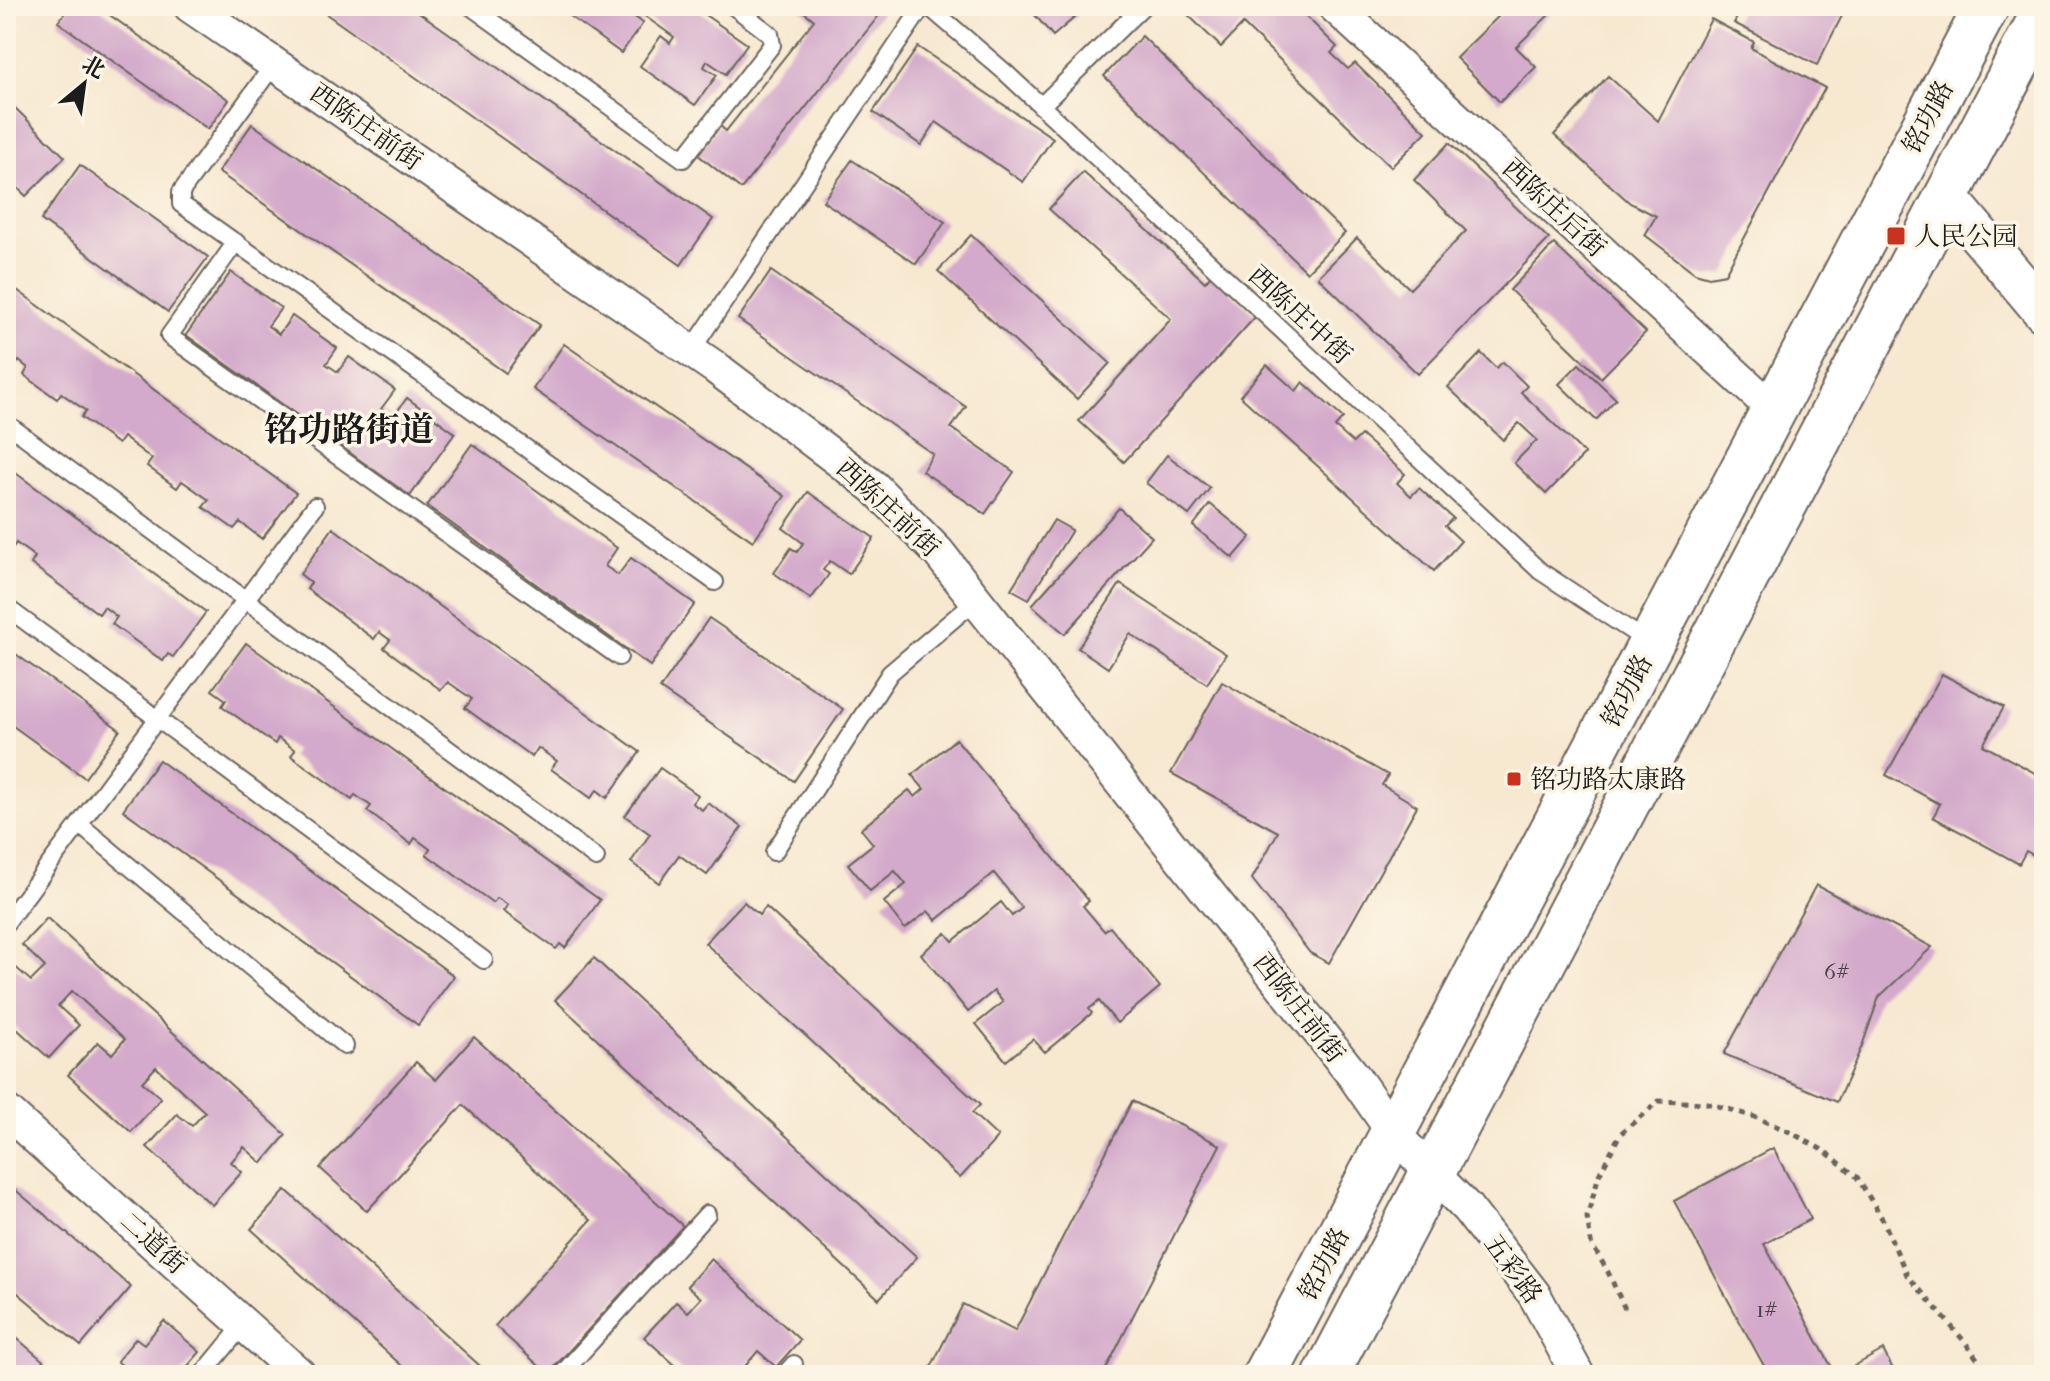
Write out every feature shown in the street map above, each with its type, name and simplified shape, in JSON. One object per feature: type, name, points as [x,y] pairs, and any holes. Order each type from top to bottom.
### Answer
[{"type":"main road","name":"铭功路","points":[[1265,1375],[1987,6]]},
{"type":"main road","name":"铭功路","points":[[1326,1375],[2044,12]]},
{"type":"street","name":"西陈庄前街","points":[[190,6],[691,351],[874,487],[938,552],[1343,1063],[1394,1134],[1434,1172]]},
{"type":"street","name":"西陈庄后街","points":[[1334,6],[1774,410]]},
{"type":"street","points":[[1947,197],[2044,312]]},
{"type":"street","name":"二道街","points":[[6,1111],[300,1375]]},
{"type":"street","name":"五彩路","points":[[1434,1172],[1467,1208],[1534,1294],[1578,1375]]},
{"type":"lane","points":[[470,6],[683,159],[772,45],[770,34],[733,6]]},
{"type":"lane","points":[[691,351],[926,6]]},
{"type":"lane","name":"西陈庄中街","points":[[926,6],[1041,106],[1540,571],[1651,645]]},
{"type":"lane","points":[[1041,106],[1143,6]]},
{"type":"lane","points":[[274,64],[181,192],[181,204],[715,582]]},
{"type":"lane","points":[[236,242],[169,336],[619,657]]},
{"type":"lane","points":[[6,423],[596,858]]},
{"type":"lane","points":[[6,923],[315,506]]},
{"type":"lane","points":[[774,852],[890,673],[976,600]]},
{"type":"lane","points":[[6,607],[484,960]]},
{"type":"lane","points":[[80,825],[345,1046]]},
{"type":"lane","points":[[561,1375],[707,1214]]},
{"type":"lane","points":[[202,1375],[244,1324]]},
{"type":"path","points":[[1625,1309],[1591,1243],[1587,1217],[1599,1175],[1620,1134],[1659,1101],[1707,1103],[1752,1116],[1790,1132],[1826,1152],[1857,1177],[1883,1220],[1907,1275],[1989,1375]]},
{"type":"building","points":[[70,6],[97,6],[229,100],[208,129],[58,22]]},
{"type":"building","points":[[315,6],[410,6],[713,219],[681,265]]},
{"type":"building","points":[[574,6],[692,6],[747,44],[726,74],[707,61],[704,67],[717,75],[695,105],[640,66],[661,36],[670,43],[674,37],[639,12],[635,17],[643,23],[621,53],[568,15]]},
{"type":"building","points":[[797,6],[872,6],[881,13],[741,189],[697,154],[719,125],[726,131],[814,20]]},
{"type":"building","points":[[1027,6],[1088,6],[1053,36]]},
{"type":"building","points":[[1296,6],[1337,47],[1331,53],[1348,69],[1355,63],[1426,132],[1391,167],[1243,24],[1221,47],[1181,8]]},
{"type":"building","points":[[1509,6],[1558,6],[1516,47],[1536,67],[1500,102],[1456,58]]},
{"type":"building","points":[[1743,6],[1847,6],[1817,65],[1734,23]]},
{"type":"building","points":[[1711,19],[1754,42],[1751,48],[1825,88],[1725,274],[1709,277],[1695,273],[1645,235],[1656,216],[1630,203],[1554,135],[1608,76],[1658,121]]},
{"type":"building","points":[[1142,36],[1345,233],[1307,272],[1104,76]]},
{"type":"building","points":[[918,47],[1053,138],[1023,182],[936,122],[921,145],[873,112]]},
{"type":"building","points":[[6,99],[65,157],[26,196],[6,177]]},
{"type":"building","points":[[252,124],[540,325],[506,373],[218,172]]},
{"type":"building","points":[[1449,143],[1549,239],[1418,374],[1318,277],[1357,238],[1410,289],[1466,231],[1414,180]]},
{"type":"building","points":[[852,160],[945,222],[916,264],[823,201]]},
{"type":"building","points":[[80,165],[208,257],[168,312],[41,220]]},
{"type":"building","points":[[1083,172],[1205,282],[1211,275],[1256,316],[1124,462],[1079,421],[1171,319],[1049,209]]},
{"type":"building","points":[[971,235],[1110,363],[1077,399],[938,271]]},
{"type":"building","points":[[1554,244],[1646,332],[1601,378],[1510,290]]},
{"type":"building","points":[[771,271],[966,407],[951,428],[1014,472],[985,514],[922,471],[933,454],[738,319]]},
{"type":"building","points":[[231,272],[281,308],[268,326],[279,334],[292,316],[337,348],[326,364],[338,372],[349,357],[395,390],[381,409],[393,417],[407,398],[455,433],[410,496],[186,335]]},
{"type":"building","points":[[6,282],[296,493],[262,539],[240,522],[234,529],[203,507],[209,500],[182,481],[177,488],[147,466],[152,459],[123,437],[118,444],[81,417],[86,411],[61,393],[57,399],[24,375],[28,368],[19,361],[14,367],[6,361]]},
{"type":"building","points":[[564,344],[785,496],[753,541],[533,389]]},
{"type":"building","points":[[1481,353],[1496,368],[1503,362],[1527,386],[1521,392],[1585,454],[1546,494],[1514,463],[1537,440],[1519,423],[1503,440],[1448,387]]},
{"type":"building","points":[[1579,364],[1616,399],[1596,420],[1559,384]]},
{"type":"building","points":[[1267,365],[1296,391],[1303,382],[1343,418],[1335,427],[1353,443],[1361,435],[1405,474],[1397,483],[1411,496],[1419,488],[1453,518],[1445,526],[1461,541],[1434,571],[1240,396]]},
{"type":"building","points":[[472,444],[617,548],[605,566],[618,575],[631,558],[695,604],[650,666],[427,506]]},
{"type":"building","points":[[1167,455],[1210,488],[1189,515],[1146,483]]},
{"type":"building","points":[[6,466],[206,612],[173,657],[168,654],[163,661],[112,624],[117,617],[104,607],[99,614],[31,564],[35,557],[16,543],[11,550],[6,546]]},
{"type":"building","points":[[808,492],[874,538],[849,574],[830,561],[823,570],[829,574],[811,599],[774,573],[791,548],[797,552],[803,543],[783,528]]},
{"type":"building","points":[[1210,504],[1251,537],[1233,558],[1193,526]]},
{"type":"building","points":[[1119,508],[1152,537],[1065,634],[1032,605]]},
{"type":"building","points":[[1054,520],[1072,530],[1029,599],[1011,589]]},
{"type":"building","points":[[333,528],[640,752],[607,798],[597,790],[591,798],[551,769],[557,761],[538,748],[532,757],[465,708],[472,699],[448,682],[441,690],[384,648],[390,640],[379,632],[374,639],[307,589],[311,583],[300,574]]},
{"type":"building","points":[[1120,584],[1226,654],[1207,684],[1130,634],[1108,668],[1078,648]]},
{"type":"building","points":[[709,618],[843,709],[794,781],[660,689]]},
{"type":"building","points":[[246,643],[600,900],[565,948],[560,944],[556,949],[503,911],[508,905],[497,898],[493,903],[426,854],[430,849],[415,838],[411,844],[367,811],[371,806],[355,795],[352,800],[291,756],[295,750],[278,738],[275,744],[222,706],[226,700],[212,690]]},
{"type":"building","points":[[6,647],[120,730],[85,778],[6,721]]},
{"type":"building","points":[[1942,674],[2004,707],[1983,745],[2044,778],[2044,861],[2026,851],[2019,864],[1933,817],[1940,804],[1886,775]]},
{"type":"building","points":[[1222,682],[1388,775],[1382,785],[1417,806],[1329,963],[1310,953],[1252,879],[1278,832],[1171,773]]},
{"type":"building","points":[[956,739],[1089,901],[1083,906],[1104,931],[1110,927],[1160,987],[1117,1023],[1099,1001],[1089,1009],[1092,1013],[1045,1052],[1033,1039],[1006,1061],[976,1024],[1003,1002],[994,991],[968,1012],[921,954],[946,933],[953,941],[1001,902],[1012,916],[1022,908],[994,873],[936,920],[928,911],[905,929],[884,902],[906,884],[895,871],[870,891],[848,864],[873,844],[861,829],[909,790],[915,797],[924,789],[912,775]]},
{"type":"building","points":[[159,760],[454,976],[418,1025],[123,810]]},
{"type":"building","points":[[660,768],[698,795],[692,803],[702,810],[708,803],[742,827],[707,875],[679,855],[659,883],[631,862],[650,834],[625,816]]},
{"type":"building","points":[[1816,885],[1932,947],[1879,997],[1862,1046],[1837,1102],[1724,1054]]},
{"type":"building","points":[[744,902],[759,915],[766,907],[980,1105],[972,1113],[998,1137],[960,1178],[705,943]]},
{"type":"building","points":[[47,918],[286,1135],[262,1163],[244,1147],[231,1162],[242,1172],[212,1205],[147,1147],[177,1114],[192,1126],[205,1112],[156,1067],[142,1082],[161,1098],[131,1132],[68,1075],[98,1042],[112,1054],[125,1039],[72,991],[58,1006],[79,1025],[49,1058],[6,1019],[6,972],[13,965],[31,981],[45,967],[22,945]]},
{"type":"building","points":[[594,958],[917,1257],[879,1299],[555,1000]]},
{"type":"building","points":[[474,1037],[683,1226],[548,1374],[495,1326],[591,1220],[463,1105],[367,1211],[320,1168],[416,1062],[436,1080]]},
{"type":"building","points":[[1132,1101],[1220,1145],[1103,1375],[927,1375],[963,1304],[1015,1331]]},
{"type":"building","points":[[1773,1148],[1811,1219],[1764,1244],[1836,1375],[1769,1375],[1674,1201]]},
{"type":"building","points":[[6,1182],[131,1287],[81,1346],[6,1283]]},
{"type":"building","points":[[286,1190],[490,1375],[412,1375],[251,1229]]},
{"type":"building","points":[[711,1259],[800,1340],[776,1367],[758,1351],[746,1365],[756,1375],[686,1375],[644,1337],[676,1302],[688,1312],[701,1298],[687,1286]]},
{"type":"building","points":[[164,1321],[200,1352],[180,1375],[118,1375],[125,1368],[117,1361],[136,1338],[144,1344]]},
{"type":"building","points":[[6,1329],[47,1364],[38,1375],[6,1375]]},
{"type":"building","points":[[1883,1350],[1896,1375],[1838,1375]]},
{"type":"place","name":"人民公园","points":[[1896,236]]},
{"type":"place","name":"铭功路太康路","points":[[1514,779]]},
{"type":"district","name":"铭功路街道","points":[[349,430]]}]
